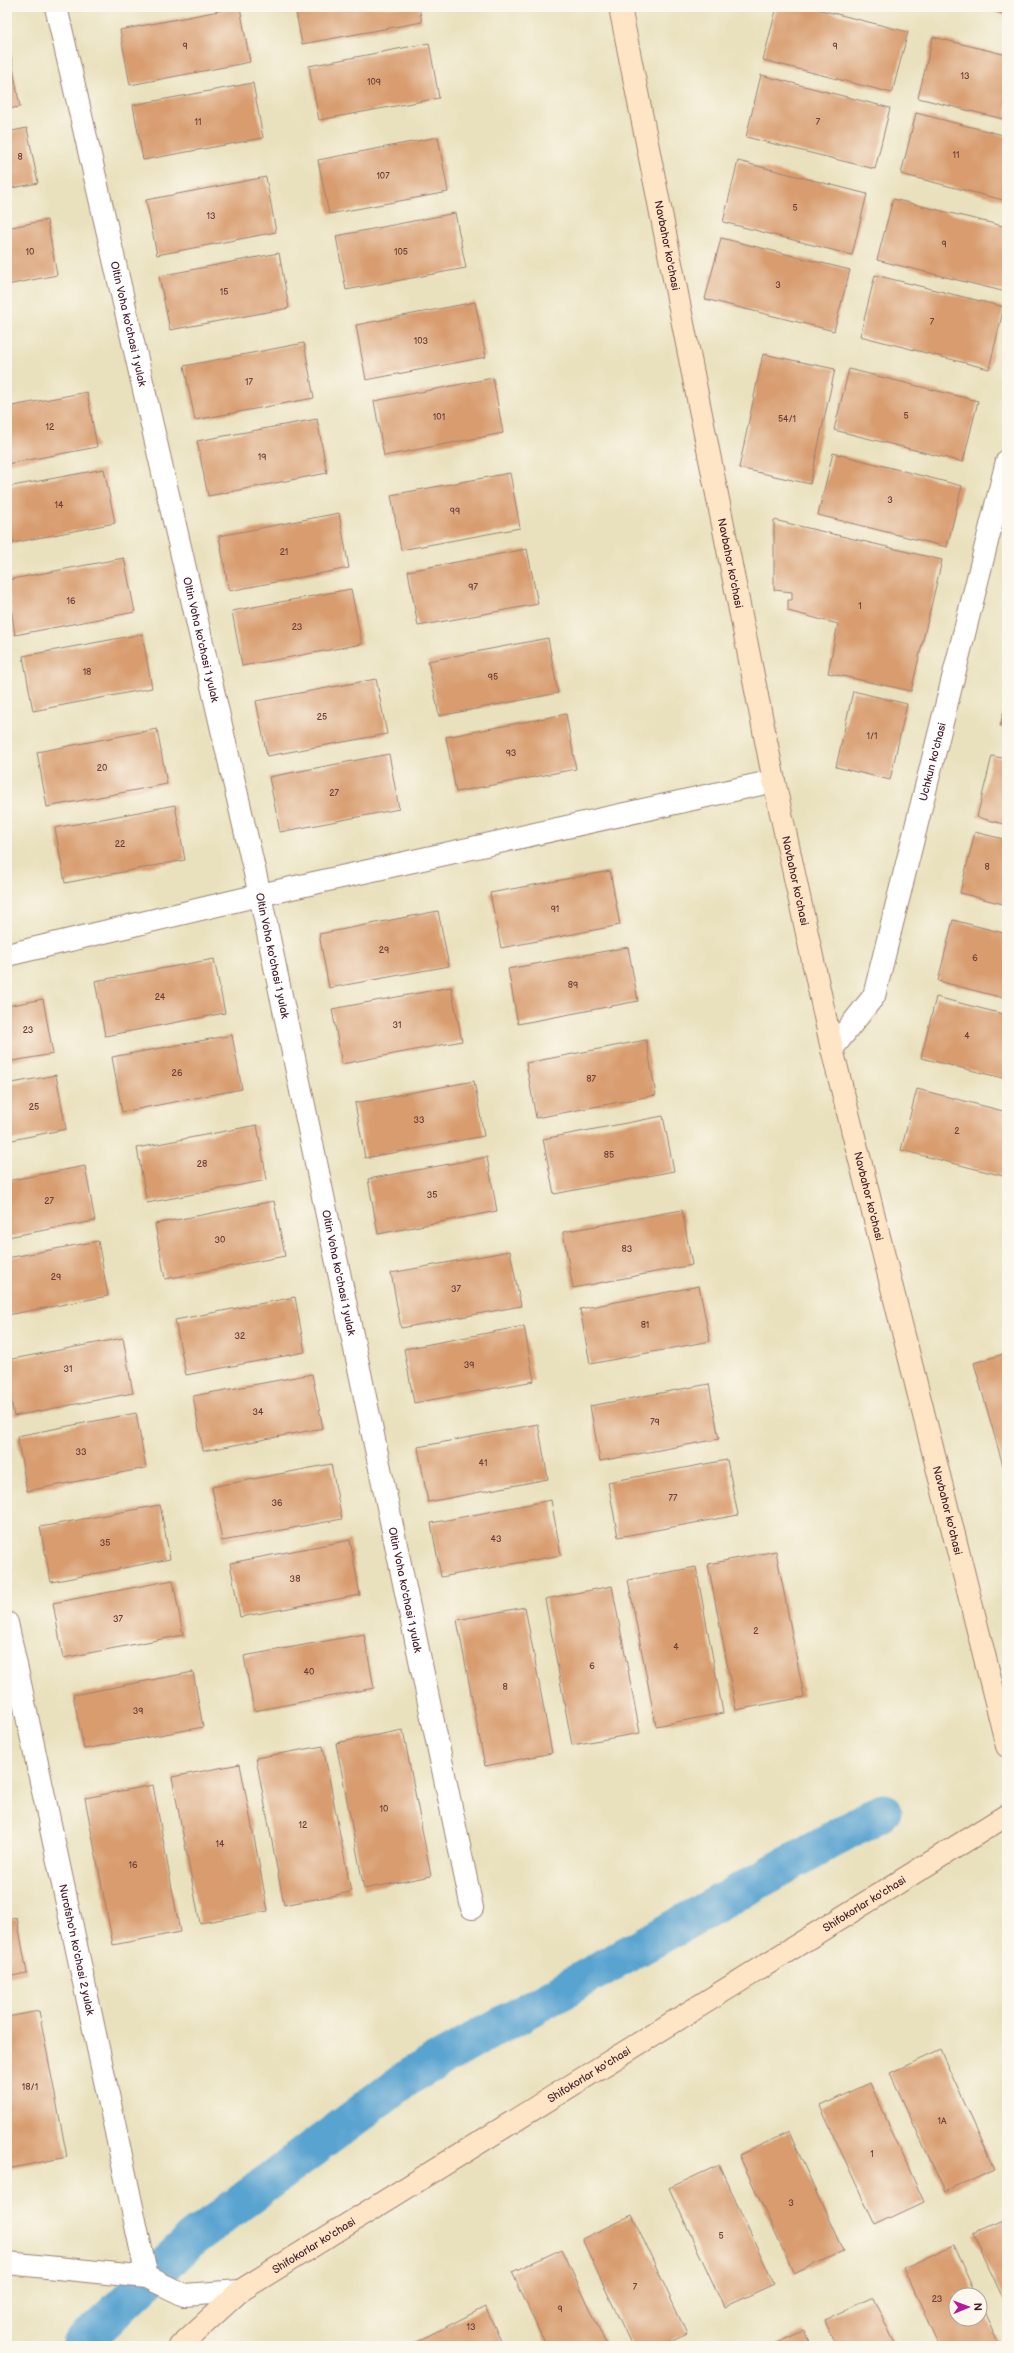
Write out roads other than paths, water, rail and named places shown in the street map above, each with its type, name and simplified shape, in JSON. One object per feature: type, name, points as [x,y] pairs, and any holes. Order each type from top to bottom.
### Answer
[{"type":"main road","name":"Navbahor ko'chasi","points":[[620,7],[774,781],[832,1049],[1007,1746]]},
{"type":"main road","name":"Shifokorlar ko'chasi","points":[[180,2346],[240,2291],[1007,1815]]},
{"type":"street","name":"Oltin Voha ko'chasi 1 yulak","points":[[56,7],[260,895],[472,1908]]},
{"type":"street","name":"Uchkun ko'chasi","points":[[832,1049],[874,996],[1007,461]]},
{"type":"street","points":[[7,956],[260,895],[774,781]]},
{"type":"street","name":"Nurofsho'n ko'chasi 2 yulak","points":[[7,1623],[148,2277]]},
{"type":"street","points":[[7,2263],[148,2277],[184,2295],[240,2291]]},
{"type":"waterway","points":[[79,2346],[192,2239],[410,2076],[883,1811]]}]
